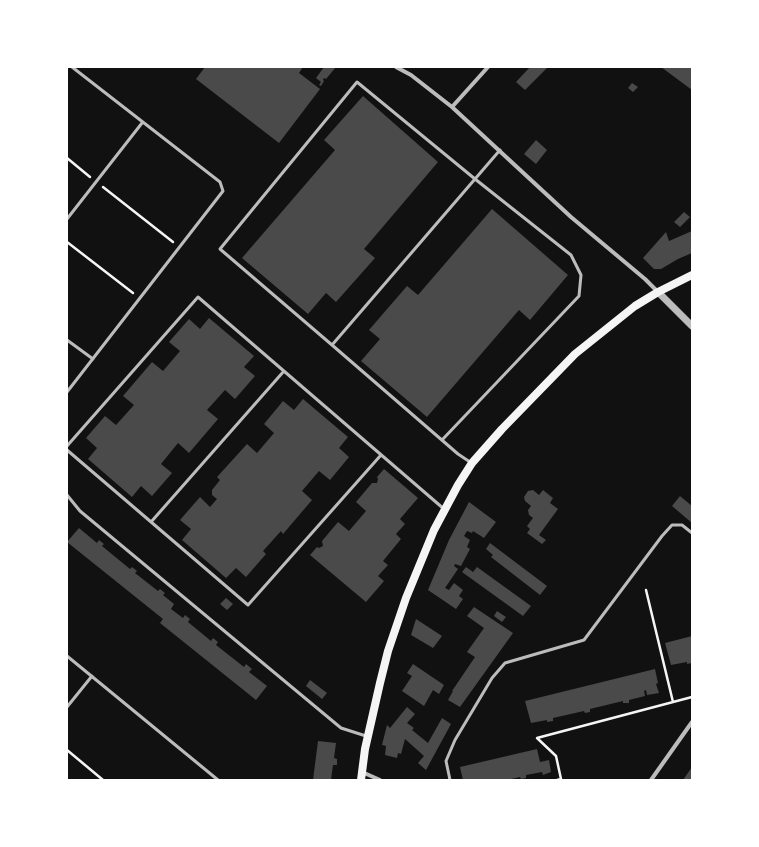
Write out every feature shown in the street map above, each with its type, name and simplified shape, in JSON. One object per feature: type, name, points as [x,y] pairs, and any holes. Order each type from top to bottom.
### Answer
[{"type":"main road","points":[[361,776],[368,736],[388,651],[406,598],[444,509],[472,463],[502,428],[576,354],[635,306],[658,292],[692,275]]},
{"type":"street","points":[[396,67],[411,75],[452,107],[571,217],[646,279],[692,326]]},
{"type":"street","points":[[452,107],[488,67]]},
{"type":"street","points":[[651,780],[692,722]]},
{"type":"street","points":[[361,776],[380,780]]},
{"type":"lane","points":[[67,392],[222,194],[223,188],[220,182],[142,123],[72,67]]},
{"type":"lane","points":[[442,440],[579,296],[580,275],[571,255],[476,180],[357,82],[220,249],[442,440],[472,463]]},
{"type":"lane","points":[[67,219],[142,123]]},
{"type":"lane","points":[[332,345],[476,180],[500,150]]},
{"type":"lane","points":[[67,446],[198,297],[444,509]]},
{"type":"lane","points":[[67,340],[92,359]]},
{"type":"lane","points":[[151,522],[284,372]]},
{"type":"lane","points":[[67,450],[248,606],[381,455]]},
{"type":"lane","points":[[67,495],[80,511],[341,728],[368,736]]},
{"type":"lane","points":[[450,780],[446,761],[456,740],[492,678],[505,663],[584,640],[662,536],[672,525],[682,525],[692,533]]},
{"type":"lane","points":[[67,656],[218,780]]},
{"type":"lane","points":[[67,707],[92,676]]},
{"type":"path","points":[[67,158],[180,248]]},
{"type":"path","points":[[67,242],[140,299]]},
{"type":"path","points":[[646,590],[673,702]]},
{"type":"path","points":[[557,780],[561,779],[556,756],[537,738],[692,697]]},
{"type":"path","points":[[67,750],[103,780]]},
{"type":"building","points":[[205,67],[303,67],[299,73],[320,89],[279,143],[196,79]]},
{"type":"building","points":[[324,67],[336,67],[326,79],[324,78],[321,86],[319,85],[321,82],[316,78]]},
{"type":"building","points":[[530,67],[548,67],[525,90],[516,82]]},
{"type":"building","points":[[661,67],[692,67],[692,90]]},
{"type":"building","points":[[632,83],[638,87],[633,92],[628,88]]},
{"type":"building","points":[[363,96],[438,162],[364,249],[375,258],[336,302],[326,293],[308,314],[242,258],[335,150],[324,140]]},
{"type":"building","points":[[536,140],[547,150],[536,164],[524,154]]},
{"type":"building","points":[[492,209],[568,275],[530,320],[519,310],[427,417],[361,361],[380,339],[369,330],[407,286],[418,295]]},
{"type":"building","points":[[684,212],[690,217],[680,227],[674,222]]},
{"type":"building","points":[[692,231],[692,253],[661,269],[654,269],[643,258],[666,232],[669,241]]},
{"type":"building","points":[[209,318],[254,356],[244,367],[255,376],[235,399],[225,390],[207,410],[218,419],[189,453],[178,443],[161,464],[172,473],[152,496],[141,486],[132,497],[88,459],[97,448],[86,438],[105,416],[116,425],[134,405],[123,396],[152,362],[163,371],[180,351],[169,342],[189,319],[200,329]]},
{"type":"building","points":[[303,399],[348,437],[339,448],[349,457],[330,480],[319,471],[302,491],[312,500],[283,534],[281,531],[263,551],[266,554],[246,577],[236,568],[226,578],[182,540],[191,529],[180,520],[200,497],[210,507],[217,499],[212,495],[212,490],[220,480],[217,477],[247,444],[257,453],[274,433],[264,424],[283,401],[294,410]]},
{"type":"building","points":[[384,469],[418,498],[400,519],[405,524],[396,534],[401,539],[383,561],[388,565],[378,576],[384,581],[366,602],[310,555],[317,547],[319,548],[323,546],[322,541],[338,522],[349,531],[366,511],[356,502],[372,483],[377,483],[377,477]]},
{"type":"building","points":[[533,490],[539,495],[543,490],[553,498],[550,503],[558,509],[539,535],[546,540],[542,544],[527,533],[530,529],[527,526],[533,518],[529,515],[528,510],[531,506],[525,501],[524,497],[528,491]]},
{"type":"building","points":[[680,496],[692,506],[692,523],[672,506]]},
{"type":"building","points":[[469,502],[496,522],[484,538],[473,531],[472,533],[467,531],[464,536],[470,540],[467,547],[470,549],[461,566],[455,564],[454,566],[458,569],[445,588],[449,590],[454,583],[463,590],[459,596],[463,599],[456,609],[428,590],[449,540]]},
{"type":"building","points":[[79,528],[97,543],[99,540],[104,544],[102,546],[130,569],[132,567],[137,571],[135,573],[158,591],[160,589],[165,593],[163,595],[174,604],[171,609],[183,618],[185,615],[190,619],[188,622],[211,641],[213,638],[218,642],[216,645],[244,667],[246,664],[252,669],[249,672],[267,686],[256,700],[160,623],[163,619],[67,542]]},
{"type":"building","points":[[490,543],[547,586],[540,595],[491,557],[493,555],[486,549]]},
{"type":"building","points":[[466,567],[473,572],[477,567],[531,606],[523,616],[462,572]]},
{"type":"building","points":[[226,598],[233,604],[227,610],[220,604]]},
{"type":"building","points":[[474,607],[513,633],[460,707],[448,700],[452,691],[475,657],[467,652],[484,628],[467,616]]},
{"type":"building","points":[[497,611],[506,617],[502,622],[494,616]]},
{"type":"building","points":[[416,619],[442,636],[433,648],[411,635]]},
{"type":"building","points":[[692,636],[692,663],[687,664],[687,662],[671,665],[665,643]]},
{"type":"building","points":[[413,664],[444,685],[439,694],[433,690],[424,706],[402,691],[412,676],[407,673]]},
{"type":"building","points":[[655,669],[658,683],[656,684],[659,693],[647,695],[646,690],[644,691],[645,696],[629,700],[629,703],[623,703],[623,701],[590,709],[590,712],[585,713],[584,711],[553,718],[553,721],[547,722],[547,720],[531,723],[525,701]]},
{"type":"building","points":[[310,680],[327,693],[322,699],[306,686]]},
{"type":"building","points":[[407,707],[415,714],[407,723],[414,728],[412,730],[428,743],[442,718],[451,724],[426,770],[418,763],[424,756],[405,739],[401,754],[398,753],[397,758],[385,755],[386,746],[382,745],[387,725],[390,728]]},
{"type":"building","points":[[318,741],[336,743],[334,758],[337,759],[337,765],[333,765],[331,780],[313,780]]},
{"type":"building","points":[[537,749],[540,762],[549,760],[551,772],[543,775],[542,772],[526,775],[526,778],[521,779],[520,777],[507,780],[463,780],[460,767]]},
{"type":"building","points":[[692,767],[692,780],[683,780]]}]
